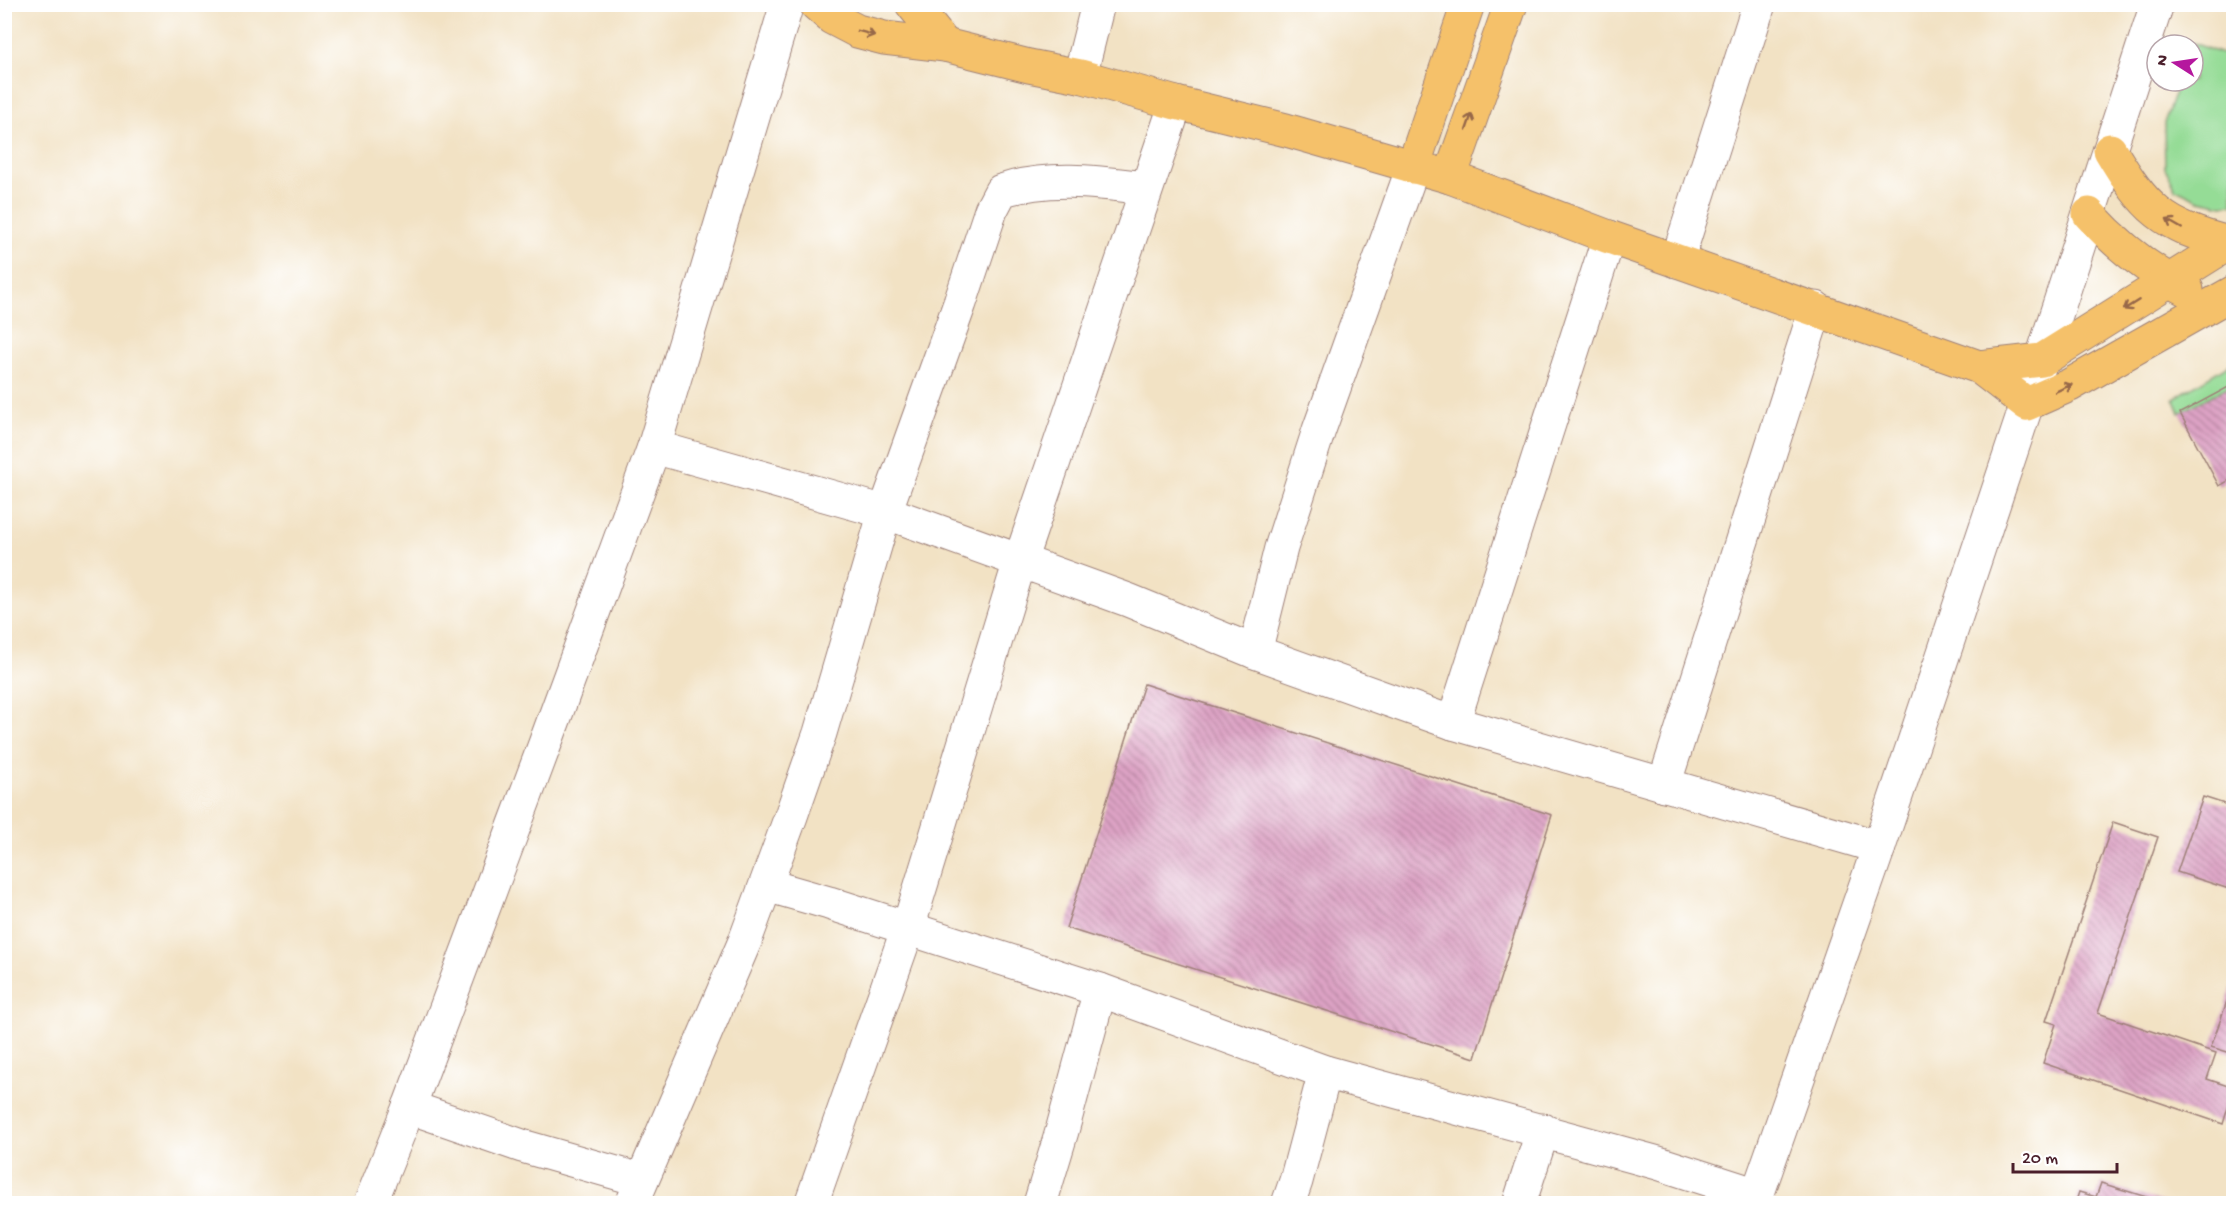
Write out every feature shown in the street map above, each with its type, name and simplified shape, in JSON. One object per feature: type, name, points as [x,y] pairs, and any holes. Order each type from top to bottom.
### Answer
[{"type":"main road","points":[[816,4],[832,18],[857,31],[884,38],[945,45],[1080,76],[1286,130],[1450,177],[1609,237],[1979,366],[2027,404],[2070,385],[2224,298]]},
{"type":"main road","points":[[912,4],[945,45]]},
{"type":"main road","points":[[1413,167],[1468,4]]},
{"type":"main road","points":[[1450,177],[1511,4]]},
{"type":"main road","points":[[2110,150],[2139,195],[2157,213],[2176,226],[2197,235],[2231,242]]},
{"type":"main road","points":[[2090,214],[2118,244],[2169,281],[2224,298]]},
{"type":"main road","points":[[1979,366],[2042,360],[2231,242]]},
{"type":"street","points":[[370,1203],[409,1107],[654,447],[787,4]]},
{"type":"street","points":[[1080,76],[1098,4]]},
{"type":"street","points":[[1677,261],[1759,4]]},
{"type":"street","points":[[766,885],[1100,990],[1325,1072],[1658,1163],[1756,1199],[1879,846],[2042,360],[2157,4]]},
{"type":"street","points":[[811,1203],[908,928],[1020,561],[1176,103]]},
{"type":"street","points":[[1255,652],[1281,548],[1319,430],[1413,167]]},
{"type":"street","points":[[409,1107],[522,1146],[636,1192],[745,941],[766,885],[820,732],[885,512],[991,210],[1001,191],[1019,185],[1067,181],[1146,188]]},
{"type":"street","points":[[1453,723],[1609,237]]},
{"type":"street","points":[[1664,786],[1816,308]]},
{"type":"street","points":[[654,447],[885,512],[1128,600],[1255,652],[1453,723],[1664,786],[1879,846]]},
{"type":"street","points":[[1040,1203],[1100,990]]},
{"type":"street","points":[[1288,1203],[1325,1072]]},
{"type":"street","points":[[1519,1203],[1543,1130]]},
{"type":"green space","points":[[2205,48],[2233,58],[2233,204],[2223,205],[2199,200],[2176,189],[2165,168],[2164,123],[2175,93],[2205,93]]},
{"type":"green space","points":[[2233,362],[2233,384],[2180,413],[2174,398]]},
{"type":"building","points":[[2234,384],[2234,478],[2219,486],[2180,413]]},
{"type":"building","points":[[1144,684],[1552,815],[1475,1058],[1066,928]]},
{"type":"building","points":[[2203,797],[2234,807],[2234,876],[2229,889],[2177,872]]},
{"type":"building","points":[[2113,822],[2158,837],[2098,1013],[2216,1053],[2207,1079],[2234,1088],[2223,1124],[2043,1063],[2056,1024],[2046,1021]]},
{"type":"building","points":[[2234,981],[2234,1054],[2211,1047]]},
{"type":"building","points":[[2101,1183],[2166,1204],[2075,1204],[2079,1192],[2096,1197]]}]
